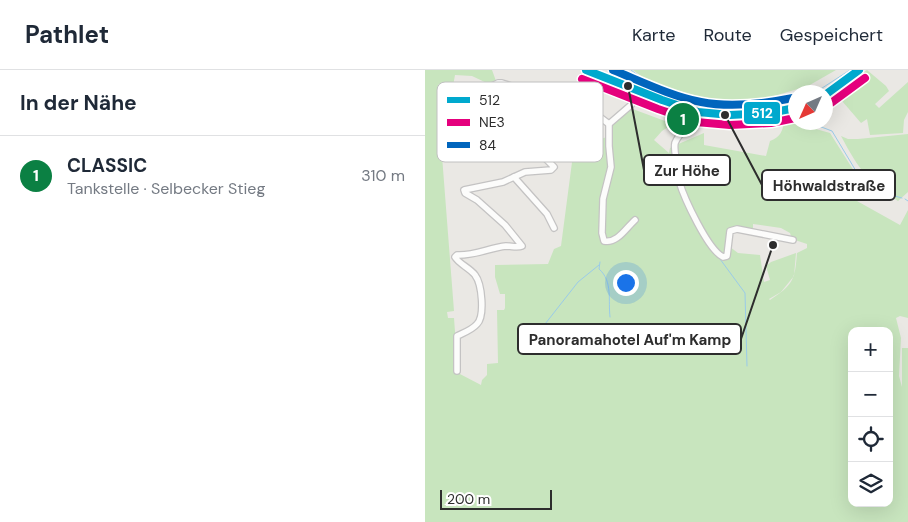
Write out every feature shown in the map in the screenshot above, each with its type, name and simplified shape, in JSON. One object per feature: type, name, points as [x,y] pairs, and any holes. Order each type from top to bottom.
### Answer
[{"type":"main road","points":[[586,70],[698,112],[730,115],[770,113],[788,109]]},
{"type":"main road","points":[[833,88],[859,70]]},
{"type":"street","points":[[635,220],[617,239],[609,242],[604,241],[602,233],[603,199],[611,167],[609,124],[629,107],[639,91]]},
{"type":"street","points":[[698,112],[695,120],[681,133],[675,146],[678,179],[681,189],[709,242],[720,256],[723,257],[727,256],[730,231],[737,229],[793,240]]},
{"type":"street","points":[[603,120],[609,124]]},
{"type":"street","points":[[457,371],[457,336],[476,325],[481,317],[481,308],[480,288],[477,277],[455,257],[457,255],[468,256],[483,250],[507,246],[519,248],[522,246],[505,225],[477,200],[465,193],[464,190],[503,182],[525,172],[553,169],[553,166],[549,162]]},
{"type":"street","points":[[514,177],[547,214],[554,228]]},
{"type":"green space","points":[[425,70],[492,70],[496,81],[485,82],[472,76],[455,75],[454,82],[437,82],[437,162],[442,162],[454,311],[447,312],[448,318],[454,318],[458,373],[481,385],[482,380],[487,375],[487,364],[498,363],[497,310],[504,310],[505,308],[505,294],[500,294],[495,277],[495,265],[548,264],[554,249],[561,246],[572,162],[603,162],[603,138],[607,137],[613,125],[630,108],[673,124],[662,131],[654,140],[669,153],[670,148],[674,146],[675,170],[679,186],[701,232],[721,257],[728,257],[730,247],[738,253],[760,255],[764,282],[770,280],[766,266],[771,262],[796,253],[794,273],[797,253],[807,248],[807,244],[792,239],[790,233],[781,228],[753,224],[753,229],[736,227],[729,230],[726,255],[720,254],[703,230],[679,179],[676,145],[704,133],[704,145],[766,156],[770,141],[780,134],[784,120],[788,121],[788,130],[819,130],[830,133],[859,179],[866,180],[857,201],[900,225],[908,210],[908,318],[900,316],[896,318],[901,338],[899,376],[902,387],[902,348],[908,348],[908,522],[425,522]],"holes":[[[793,277],[784,290],[770,300],[769,299],[781,292]]]},
{"type":"green space","points":[[633,70],[836,70],[810,85],[788,85],[788,92],[750,103],[692,96],[645,79]]},
{"type":"green space","points":[[867,70],[886,86],[889,91],[875,104],[879,108],[908,82],[908,112],[904,120],[903,133],[870,135],[867,119],[861,123],[836,94]]},
{"type":"green space","points":[[908,134],[908,192],[898,201],[871,180],[853,158],[841,136],[848,139],[858,139]]},
{"type":"waterway","points":[[631,70],[649,82],[670,91],[715,102],[747,105],[756,110]]},
{"type":"waterway","points":[[827,85],[850,70]]},
{"type":"waterway","points":[[781,97],[788,96]]},
{"type":"waterway","points":[[750,104],[761,101]]},
{"type":"waterway","points":[[763,117],[816,125],[832,131],[856,171],[873,188]]},
{"type":"waterway","points":[[878,191],[886,197]]},
{"type":"waterway","points":[[891,195],[902,198]]},
{"type":"waterway","points":[[720,259],[745,293],[747,366]]},
{"type":"waterway","points":[[600,262],[599,269],[608,285],[610,317]]},
{"type":"waterway","points":[[523,340],[538,333],[578,282],[599,265]]},
{"type":"transit line","name":"512","points":[[586,70],[698,112],[730,115],[770,113],[788,109]]},
{"type":"transit line","name":"84","points":[[613,70],[690,100],[712,104],[747,104],[788,99]]},
{"type":"transit line","name":"512","points":[[833,89],[859,70]]},
{"type":"transit line","name":"NE3","points":[[833,102],[865,78]]},
{"type":"transit line","name":"NE3","points":[[582,79],[590,82]]},
{"type":"transit line","name":"NE3","points":[[603,87],[696,122],[730,125],[771,123],[788,119]]},
{"type":"place","name":"Zur Höhe","points":[[628,86]]},
{"type":"place","name":"Höhwaldstraße","points":[[725,115]]},
{"type":"place","name":"CLASSIC","points":[[683,119]]},
{"type":"place","name":"Panoramahotel Auf'm Kamp","points":[[773,245]]}]
